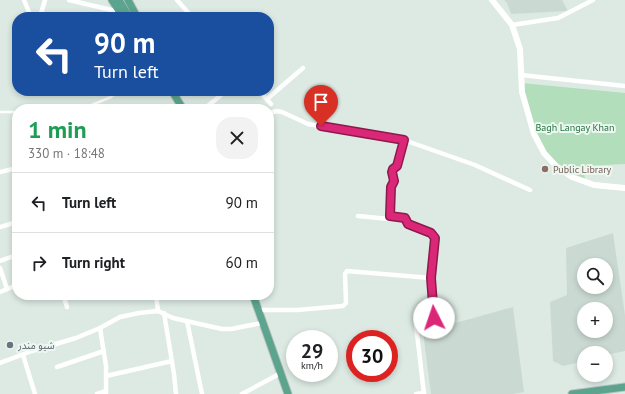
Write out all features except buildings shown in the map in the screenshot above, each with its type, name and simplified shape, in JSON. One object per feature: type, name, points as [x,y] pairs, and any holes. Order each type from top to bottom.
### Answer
[{"type":"main road","points":[[112,0],[119,12]]},
{"type":"main road","points":[[119,0],[129,12]]},
{"type":"main road","points":[[124,0],[130,12]]},
{"type":"main road","points":[[128,0],[132,12]]},
{"type":"main road","points":[[255,300],[288,394]]},
{"type":"main road","points":[[572,394],[625,387]]},
{"type":"street","points":[[24,0],[29,12]]},
{"type":"street","points":[[41,12],[45,0]]},
{"type":"street","points":[[69,0],[111,12]]},
{"type":"street","points":[[177,0],[188,12]]},
{"type":"street","points":[[492,0],[512,25],[520,49],[522,92],[534,134],[544,153],[550,160],[572,177],[594,185],[625,188]]},
{"type":"street","points":[[512,25],[558,18],[593,0]]},
{"type":"street","points":[[274,93],[303,68]]},
{"type":"street","points":[[521,75],[625,86]]},
{"type":"street","points":[[210,104],[220,96]]},
{"type":"street","points":[[264,96],[271,104]]},
{"type":"street","points":[[267,99],[270,96]]},
{"type":"street","points":[[274,112],[282,112],[308,124],[404,140],[475,165],[530,190]]},
{"type":"street","points":[[390,216],[391,187],[394,181],[392,172],[397,166],[404,140]]},
{"type":"street","points":[[0,172],[12,169]]},
{"type":"street","points":[[358,216],[389,219],[390,216],[405,218],[408,224],[434,236],[435,242],[431,278],[434,318],[416,325],[423,393],[416,394]]},
{"type":"street","points":[[0,227],[12,223]]},
{"type":"street","points":[[0,261],[12,257]]},
{"type":"street","points":[[0,268],[7,289]]},
{"type":"street","points":[[258,310],[298,310],[343,306],[346,303],[345,274],[347,271],[431,278]]},
{"type":"street","points":[[0,292],[12,287]]},
{"type":"street","points":[[65,300],[67,306]]},
{"type":"street","points":[[157,300],[158,311]]},
{"type":"street","points":[[0,363],[76,338],[100,328],[124,315],[158,311],[173,318],[226,329],[262,323]]},
{"type":"street","points":[[164,313],[172,361],[174,394]]},
{"type":"street","points":[[187,321],[202,394]]},
{"type":"street","points":[[96,394],[106,393],[104,351],[100,328]]},
{"type":"street","points":[[57,367],[104,351]]},
{"type":"street","points":[[23,355],[35,394]]},
{"type":"street","points":[[106,376],[172,361]]},
{"type":"street","points":[[242,394],[281,373]]},
{"type":"lane","points":[[94,104],[112,96]]},
{"type":"lane","points":[[0,112],[12,112]]},
{"type":"shaded area","points":[[504,0],[562,0],[568,11],[511,14],[507,3]]},
{"type":"shaded area","points":[[613,233],[625,315],[625,351],[613,354],[613,346],[577,346],[577,363],[563,366],[553,361],[550,302],[567,295],[566,248]]},
{"type":"shaded area","points":[[513,307],[524,392],[513,394],[431,394],[423,332]]},
{"type":"green space","name":"Bagh Langay Khan","points":[[521,83],[625,93],[625,164],[584,166],[585,182],[550,160],[534,134]]},
{"type":"place","name":"Public Library","points":[[545,169]]},
{"type":"place","name":"شیو مندر","points":[[10,345]]},
{"type":"route","points":[[321,126],[404,140],[397,166],[392,172],[394,181],[391,187],[390,216],[405,218],[407,219],[408,224],[431,233],[435,238],[431,278],[434,318]]}]
